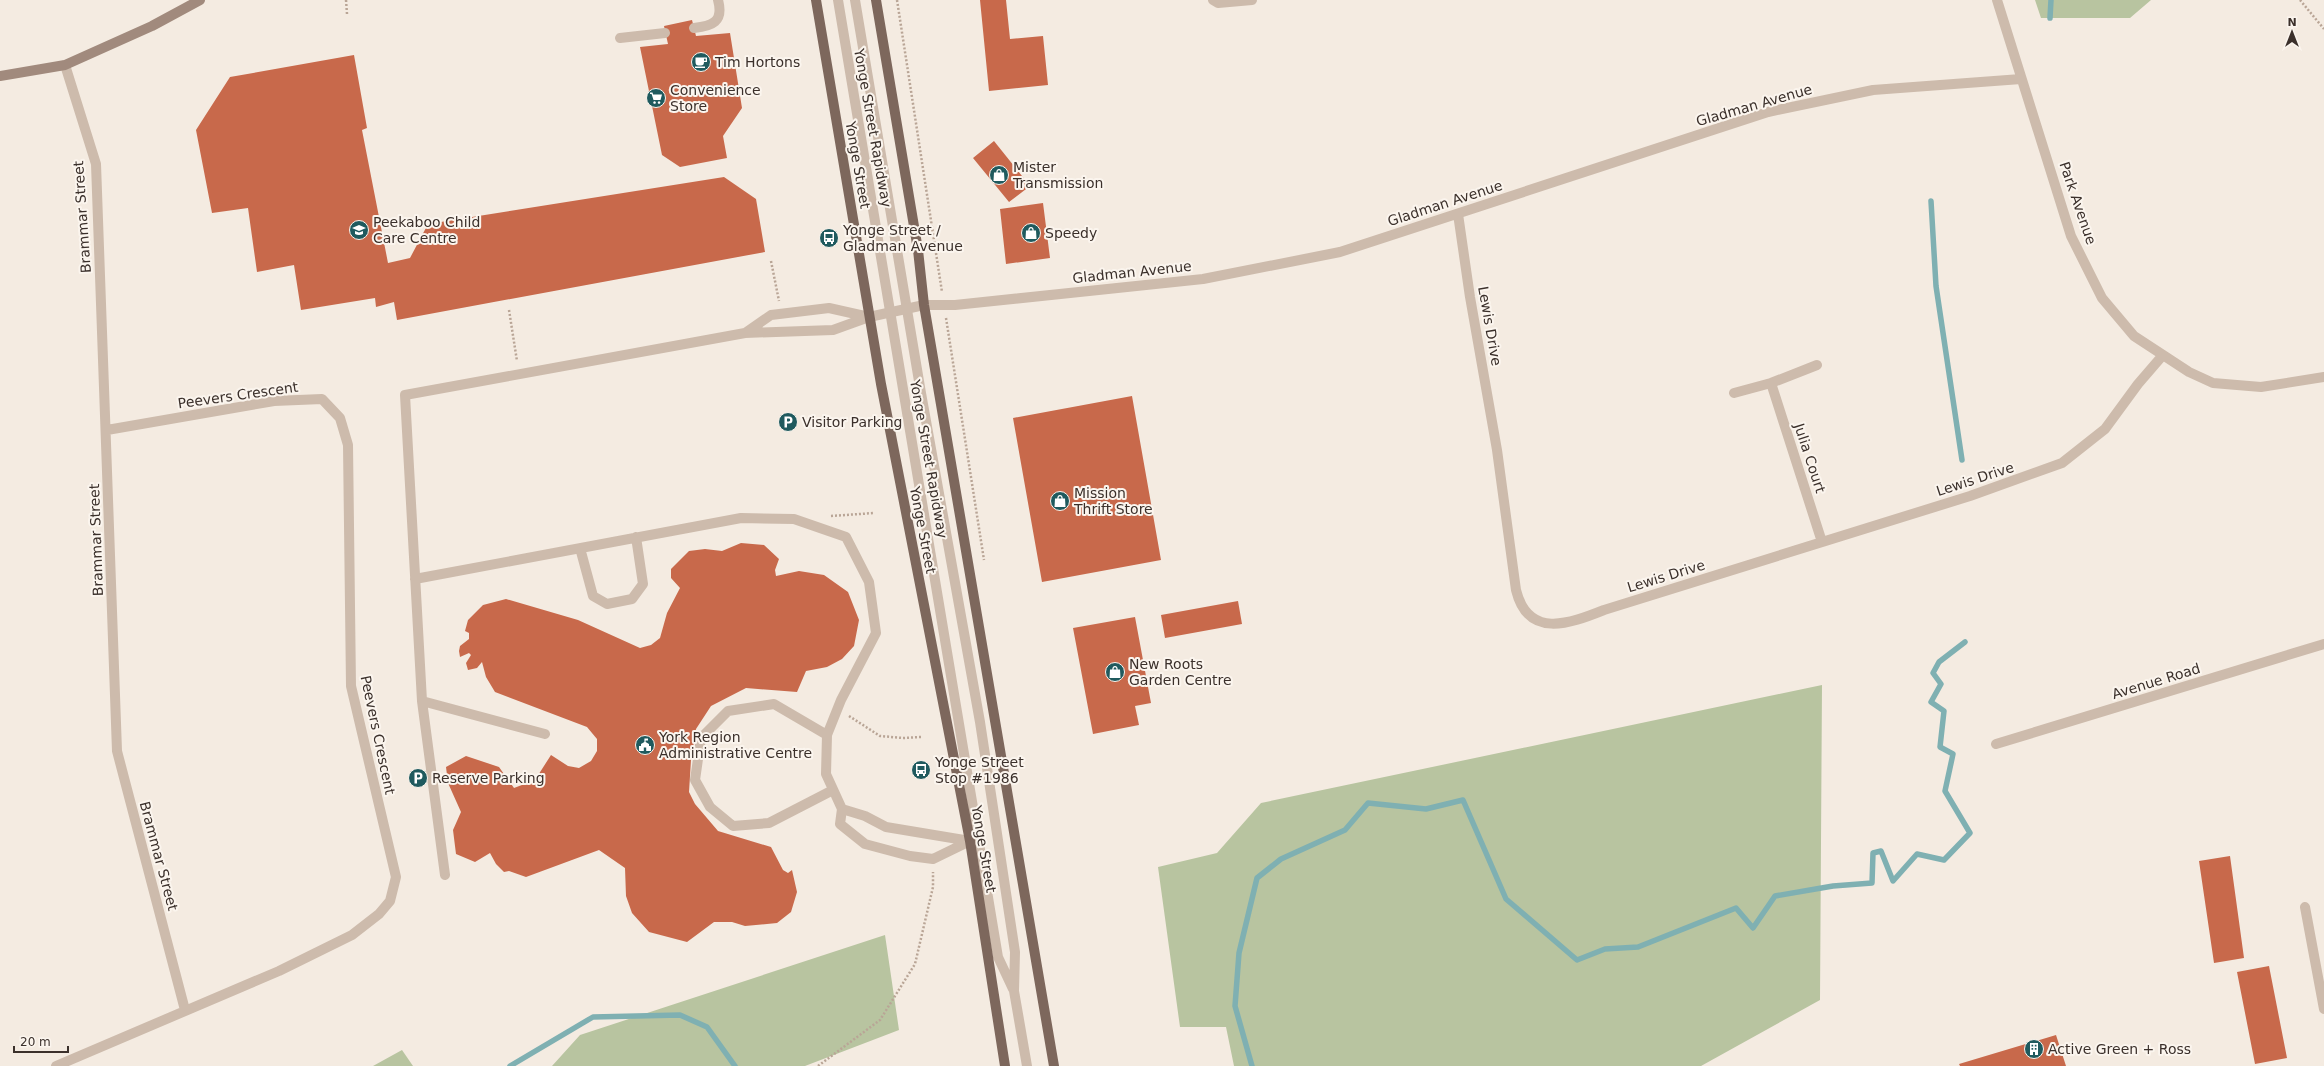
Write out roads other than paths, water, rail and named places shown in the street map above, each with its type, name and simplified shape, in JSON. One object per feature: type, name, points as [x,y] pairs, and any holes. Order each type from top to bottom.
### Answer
[{"type":"main road","points":[[0,76],[65,65],[152,26],[200,0]]},
{"type":"main road","name":"Yonge Street","points":[[816,0],[869,317],[970,841],[1005,1066]]},
{"type":"main road","points":[[876,0],[918,250],[924,305],[1054,1066]]},
{"type":"street","points":[[694,28],[711,26],[716,21],[720,7],[718,0]]},
{"type":"street","name":"Yonge Street Rapidway","points":[[838,0],[998,957],[1014,991]]},
{"type":"street","name":"Yonge Street Rapidway","points":[[855,0],[907,309],[981,729],[1015,952],[1014,991],[1027,1066]]},
{"type":"street","points":[[1213,0],[1218,3],[1252,0]]},
{"type":"street","name":"Park Avenue","points":[[1996,0],[2071,236],[2102,298],[2134,336],[2189,372],[2213,383],[2261,387],[2324,377]]},
{"type":"street","points":[[620,38],[665,33]]},
{"type":"street","name":"Brammar Street","points":[[65,65],[96,164],[107,430],[117,751],[184,1010]]},
{"type":"street","name":"Gladman Avenue","points":[[869,317],[924,305],[955,305],[1203,279],[1340,252],[1768,112],[1873,90],[2021,79]]},
{"type":"street","name":"Lewis Drive","points":[[1458,214],[1497,450],[1518,601],[1528,617],[1539,622],[1571,623],[1604,610],[1970,496],[2062,463],[2105,429],[2138,384],[2163,355]]},
{"type":"street","points":[[745,333],[771,315],[829,308],[869,317]]},
{"type":"street","points":[[446,875],[422,701],[405,395],[745,333],[833,330],[869,317]]},
{"type":"street","points":[[1734,393],[1771,383],[1817,365]]},
{"type":"street","name":"Julia Court","points":[[1771,383],[1822,542]]},
{"type":"street","name":"Peevers Crescent","points":[[56,1066],[184,1010],[279,971],[352,935],[379,914],[390,901],[396,877],[351,686],[348,445],[340,418],[322,399],[274,401],[107,430]]},
{"type":"street","points":[[415,579],[741,518],[794,519],[846,537],[869,582],[876,633],[837,708],[827,735],[826,774],[842,809],[840,824],[865,844],[910,856],[933,859],[970,841]]},
{"type":"street","points":[[580,548],[593,596],[607,604],[632,599],[643,584],[636,538]]},
{"type":"street","name":"Avenue Road","points":[[1996,744],[2324,644]]},
{"type":"street","points":[[422,701],[546,734]]},
{"type":"street","points":[[827,735],[774,704],[728,711],[701,738],[695,780],[710,807],[733,826],[769,822],[833,790]]},
{"type":"street","points":[[842,809],[865,816],[886,827],[970,841]]},
{"type":"street","points":[[2305,907],[2324,1009]]},
{"type":"waterway","points":[[2050,18],[2051,0]]},
{"type":"waterway","points":[[1931,201],[1936,286],[1962,460]]},
{"type":"waterway","points":[[1252,1066],[1235,1006],[1239,953],[1257,878],[1281,859],[1345,830],[1368,803],[1426,809],[1463,800],[1506,899],[1577,960],[1605,949],[1638,947],[1736,908],[1753,928],[1775,896],[1833,886],[1872,883],[1873,853],[1881,851],[1893,881],[1917,854],[1944,860],[1970,833],[1945,791],[1953,754],[1940,747],[1944,711],[1931,702],[1941,684],[1933,673],[1939,662],[1965,642]]},
{"type":"waterway","points":[[510,1066],[593,1017],[680,1015],[707,1027],[735,1066]]},
{"type":"place","name":"Tim Hortons","points":[[701,62]]},
{"type":"place","name":"Convenience Store","points":[[656,98]]},
{"type":"place","name":"Mister Transmission","points":[[999,175]]},
{"type":"place","name":"Peekaboo Child Care Centre","points":[[359,230]]},
{"type":"place","name":"Speedy","points":[[1031,233]]},
{"type":"place","name":"Yonge Street / Gladman Avenue","points":[[829,238]]},
{"type":"place","name":"Visitor Parking","points":[[788,422]]},
{"type":"place","name":"Mission Thrift Store","points":[[1060,501]]},
{"type":"place","name":"New Roots Garden Centre","points":[[1115,672]]},
{"type":"place","name":"York Region Administrative Centre","points":[[645,745]]},
{"type":"place","name":"Yonge Street Stop #1986","points":[[921,770]]},
{"type":"place","name":"Reserve Parking","points":[[418,778]]},
{"type":"place","name":"Active Green + Ross","points":[[2034,1049]]}]
